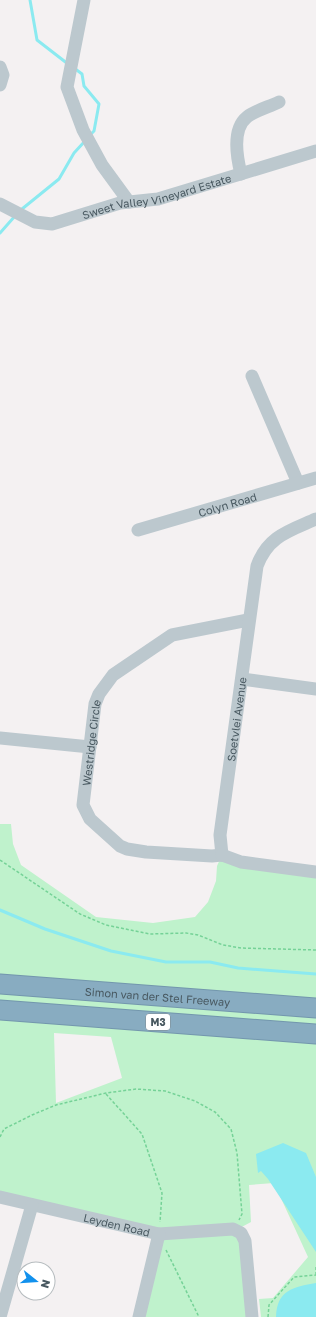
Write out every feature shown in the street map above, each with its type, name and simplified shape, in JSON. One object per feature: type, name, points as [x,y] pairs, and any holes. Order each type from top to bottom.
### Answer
[{"type":"highway","name":"Simon van der Stel Freeway","points":[[0,984],[316,1008]]},
{"type":"highway","name":"M3","points":[[0,1010],[316,1034]]},
{"type":"street","points":[[84,0],[67,87],[83,130],[102,165],[129,202]]},
{"type":"street","points":[[0,67],[3,75],[0,85]]},
{"type":"street","points":[[241,174],[237,151],[242,123],[249,116],[279,102]]},
{"type":"street","name":"Sweet Valley Vineyard Estate","points":[[0,204],[34,222],[52,224],[129,202],[158,199],[316,151]]},
{"type":"street","points":[[252,376],[298,483]]},
{"type":"street","name":"Colyn Road","points":[[138,530],[316,478]]},
{"type":"street","name":"Soetvlei Avenue","points":[[222,855],[220,835],[242,679],[248,620],[254,581],[261,555],[277,538],[316,519]]},
{"type":"street","name":"Westridge Circle","points":[[222,855],[212,856],[146,852],[120,846],[90,819],[82,805],[95,704],[99,694],[113,675],[172,635],[248,620]]},
{"type":"street","points":[[242,679],[316,689]]},
{"type":"street","points":[[0,738],[90,747]]},
{"type":"street","points":[[222,855],[241,862],[316,872]]},
{"type":"street","name":"Leyden Road","points":[[0,1198],[159,1234],[228,1229],[236,1227]]},
{"type":"street","points":[[0,1317],[32,1205]]},
{"type":"street","points":[[236,1227],[245,1241],[252,1317]]},
{"type":"street","points":[[139,1317],[159,1234]]},
{"type":"path","points":[[0,860],[80,914],[106,925],[160,935],[186,933],[198,934],[223,945],[241,948],[316,950]]},
{"type":"path","points":[[0,1137],[4,1129],[56,1105],[106,1093],[136,1089],[164,1091],[195,1102],[215,1112],[231,1129],[237,1153],[242,1214],[236,1227]]},
{"type":"path","points":[[106,1093],[142,1134],[162,1193],[159,1234],[198,1317]]},
{"type":"path","points":[[268,1317],[270,1305],[294,1277],[316,1275],[316,1267]]},
{"type":"green space","points":[[0,824],[11,824],[13,844],[21,865],[96,917],[153,923],[195,917],[208,902],[216,881],[217,866],[222,855],[316,872],[316,1317],[261,1317],[259,1299],[273,1298],[308,1257],[274,1183],[249,1185],[251,1222],[236,1230],[241,1234],[250,1317],[139,1317],[158,1234],[0,1197]],"holes":[[[54,1033],[111,1037],[122,1078],[56,1103]]]},
{"type":"water","points":[[283,1143],[306,1153],[316,1177],[316,1252],[268,1179],[261,1171],[258,1173],[256,1154]]},
{"type":"water","points":[[316,1283],[316,1317],[276,1317],[279,1301],[283,1295],[294,1288]]},
{"type":"waterway","points":[[30,0],[37,40],[68,64]]},
{"type":"waterway","points":[[74,68],[82,74],[84,86],[99,104],[94,131],[90,135]]},
{"type":"waterway","points":[[22,209],[59,179],[74,153],[85,141]]},
{"type":"waterway","points":[[0,233],[15,216]]},
{"type":"waterway","points":[[0,910],[45,929],[111,951],[166,962],[210,962],[238,968],[316,974]]}]
